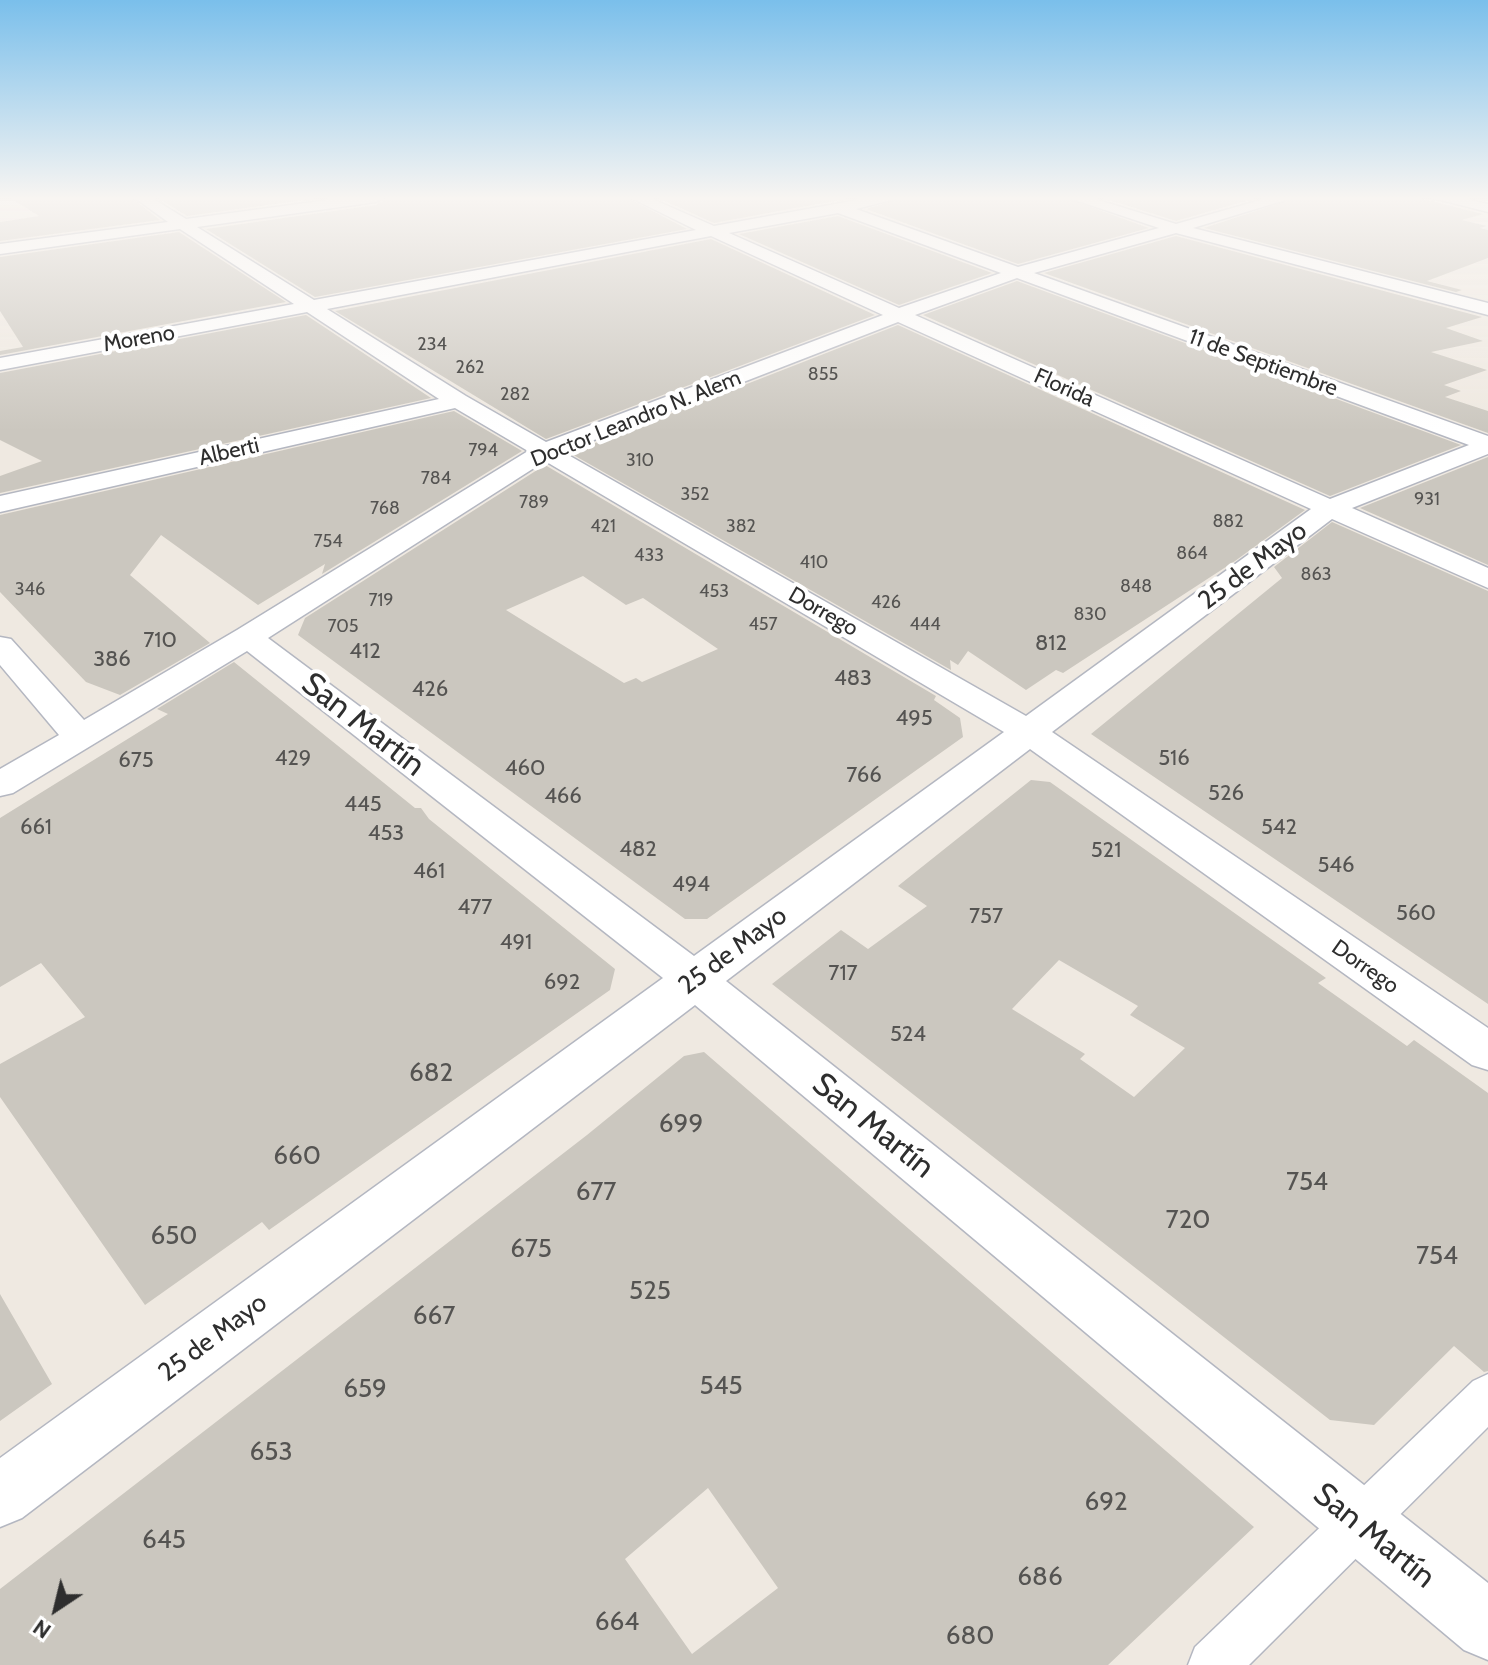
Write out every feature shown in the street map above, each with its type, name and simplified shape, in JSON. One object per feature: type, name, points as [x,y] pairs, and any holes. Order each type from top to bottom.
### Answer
[{"type":"street","name":"Dorrego","points":[[262,276],[458,401],[1029,732],[1488,1052]]},
{"type":"street","name":"Moreno","points":[[0,364],[489,276]]},
{"type":"street","name":"Florida","points":[[814,276],[1488,579]]},
{"type":"street","name":"Doctor Leandro N. Alem","points":[[0,785],[248,637],[545,451],[1008,276]]},
{"type":"street","name":"11 de Septiembre","points":[[1023,276],[1488,445]]},
{"type":"street","points":[[1359,276],[1488,309]]},
{"type":"street","name":"Alberti","points":[[0,504],[458,401]]},
{"type":"street","name":"25 de Mayo","points":[[0,1496],[1330,508],[1488,445]]},
{"type":"street","name":"San Martín","points":[[248,637],[695,980],[1356,1522],[1488,1626]]},
{"type":"street","points":[[0,646],[79,736]]},
{"type":"street","points":[[1213,1665],[1488,1396]]},
{"type":"building","points":[[0,276],[246,276],[286,302],[0,355],[0,351],[23,347],[0,311]]},
{"type":"building","points":[[281,276],[432,276],[315,297]]},
{"type":"building","points":[[519,276],[790,276],[875,315],[546,439],[335,311]]},
{"type":"building","points":[[833,276],[984,276],[899,305]]},
{"type":"building","points":[[1051,276],[1326,276],[1482,317],[1446,328],[1483,341],[1431,352],[1487,370],[1444,385],[1461,391],[1445,397],[1488,411],[1488,433]]},
{"type":"building","points":[[1392,276],[1441,276],[1427,281],[1462,290],[1456,292]]},
{"type":"building","points":[[1017,281],[1461,445],[1330,496],[923,315]]},
{"type":"building","points":[[306,315],[431,398],[0,493],[0,476],[42,461],[0,440],[0,373]]},
{"type":"building","points":[[898,325],[1305,510],[1235,561],[1063,673],[1056,670],[1026,690],[968,651],[958,665],[950,660],[951,670],[570,453]]},
{"type":"building","points":[[454,411],[522,451],[322,574],[325,564],[258,605],[161,535],[130,575],[210,643],[120,695],[86,682],[0,592],[0,515]]},
{"type":"building","points":[[1488,457],[1488,565],[1360,508]]},
{"type":"building","points":[[545,465],[936,696],[934,700],[960,718],[963,737],[707,919],[685,919],[298,635],[305,618]],"holes":[[[583,576],[626,605],[643,598],[718,649],[642,682],[636,678],[624,683],[506,610]]]},
{"type":"building","points":[[1332,522],[1488,591],[1488,1004],[1091,734],[1282,578],[1274,567]]},
{"type":"building","points":[[234,662],[415,808],[421,808],[429,819],[615,969],[610,990],[269,1230],[262,1222],[145,1305],[0,1097],[0,1064],[85,1017],[41,963],[0,987],[0,818],[168,714],[157,709]]},
{"type":"building","points":[[1031,780],[1050,782],[1326,978],[1318,983],[1407,1046],[1414,1040],[1488,1093],[1488,1371],[1484,1372],[1454,1346],[1374,1425],[1330,1420],[772,984],[841,930],[868,949],[927,906],[898,886]],"holes":[[[1059,960],[1138,1006],[1130,1015],[1185,1048],[1134,1097],[1080,1059],[1085,1054],[1012,1009]]]},
{"type":"building","points":[[704,1052],[1254,1527],[1108,1665],[0,1665],[0,1589],[587,1135],[684,1056]],"holes":[[[708,1488],[778,1588],[692,1654],[625,1559]]]},
{"type":"building","points":[[0,1294],[52,1384],[0,1421]]}]
